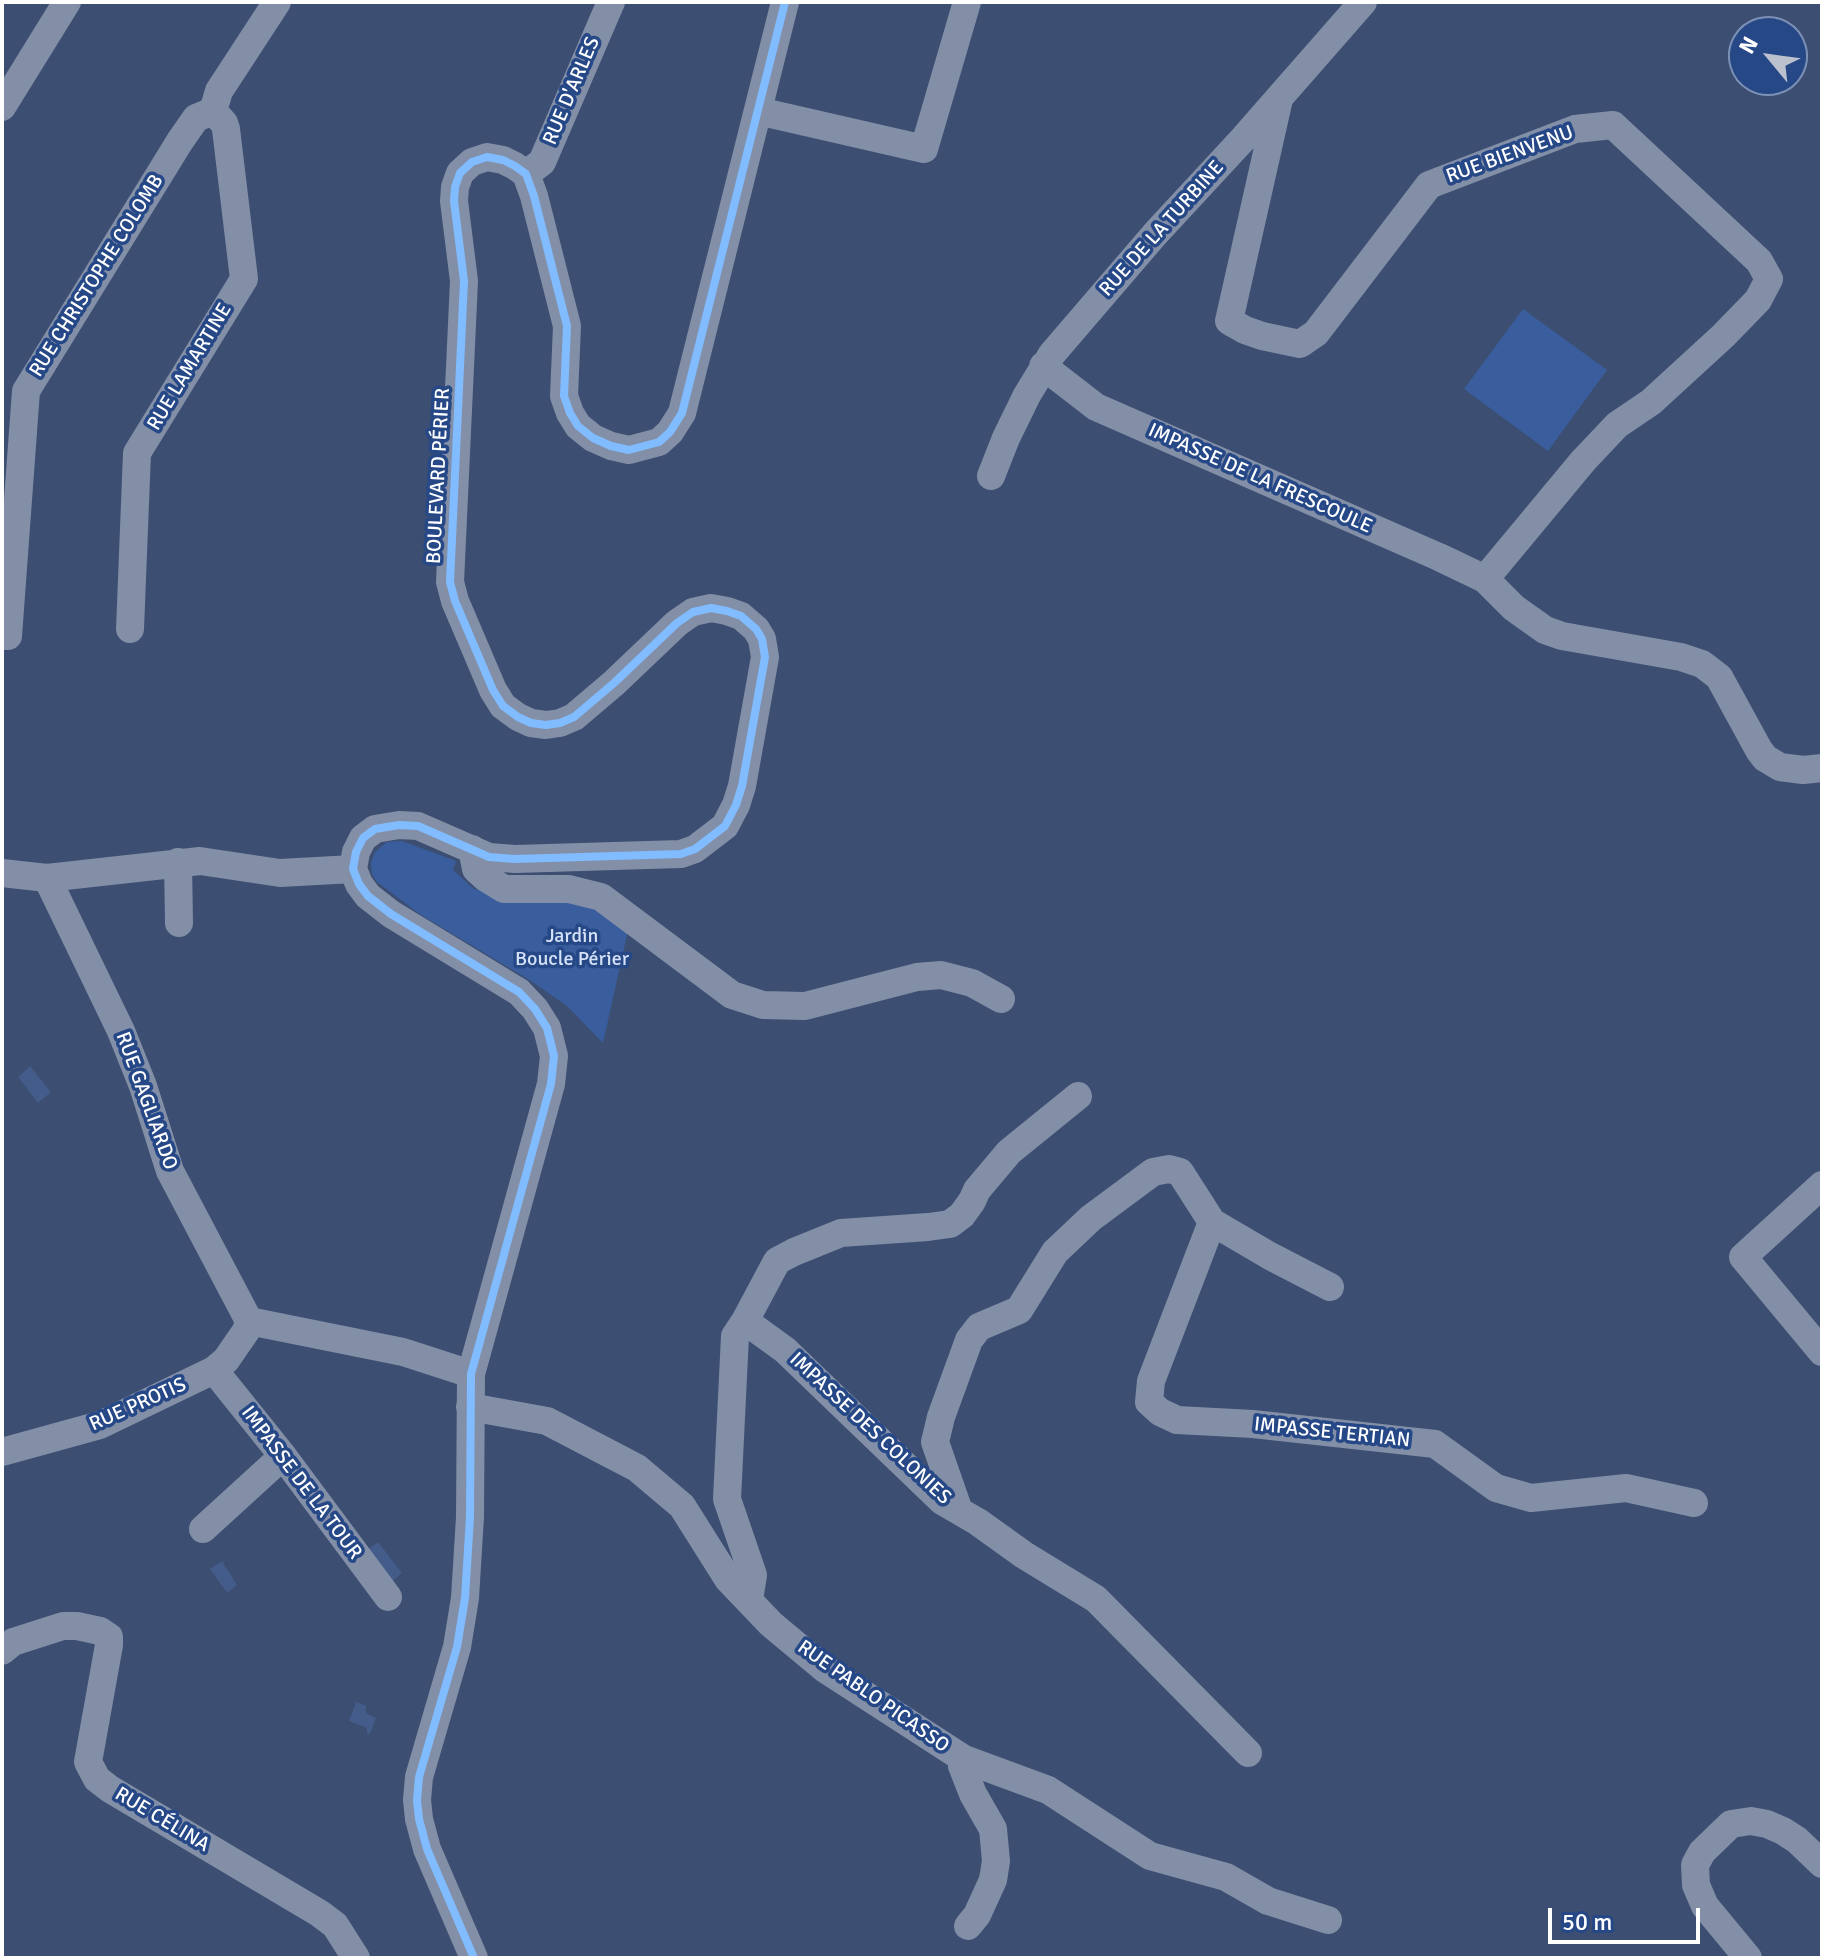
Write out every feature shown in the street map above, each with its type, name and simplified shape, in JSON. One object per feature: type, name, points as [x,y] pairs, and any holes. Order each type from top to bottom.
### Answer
[{"type":"street","points":[[5,97],[67,2]]},
{"type":"street","name":"RUE CHRISTOPHE COLOMB","points":[[5,636],[26,391],[180,141],[196,118],[213,111],[219,91],[277,2]]},
{"type":"street","name":"RUE D'ARLES","points":[[526,174],[542,162],[611,2]]},
{"type":"street","points":[[526,174],[567,326],[564,396],[570,413],[578,426],[593,438],[611,446],[629,450],[659,442],[670,432],[682,413],[785,2]]},
{"type":"street","points":[[758,111],[924,149],[967,2]]},
{"type":"street","name":"RUE DE LA TURBINE","points":[[991,476],[1006,438],[1052,354],[1363,2]]},
{"type":"street","name":"RUE BIENVENU","points":[[1279,99],[1229,321],[1245,330],[1300,344],[1316,333],[1429,185],[1575,129],[1613,125],[1759,261],[1769,279],[1758,300],[1723,336],[1651,402],[1617,425],[1485,579]]},
{"type":"street","name":"RUE LAMARTINE","points":[[130,629],[137,453],[244,279],[226,129],[213,111]]},
{"type":"street","name":"BOULEVARD PÉRIER","points":[[353,869],[363,838],[375,829],[390,825],[418,826],[489,857],[515,859],[681,854],[695,849],[725,826],[742,786],[765,657],[762,639],[741,616],[711,608],[693,612],[574,717],[546,725],[531,723],[503,706],[493,690],[455,601],[450,582],[464,281],[455,187],[460,173],[472,162],[487,157],[503,160],[526,174]]},
{"type":"street","name":"IMPASSE DE LA FRESCOULE","points":[[1043,366],[1096,407],[1485,579],[1514,608],[1545,630],[1702,664],[1719,677],[1765,758],[1780,767],[1803,770],[1822,768]]},
{"type":"street","points":[[472,849],[476,869],[504,889],[569,889],[601,897],[732,995],[763,1005],[805,1006],[917,977],[941,975],[972,983],[1001,999]]},
{"type":"street","points":[[2,873],[47,878],[200,861],[280,873],[353,869],[368,896],[391,914],[519,992],[547,1028],[554,1056],[551,1084],[471,1374],[470,1517],[465,1598],[454,1659],[423,1756],[417,1800],[427,1849],[474,1958]]},
{"type":"street","points":[[178,862],[179,923]]},
{"type":"street","name":"RUE GAGLIARDO","points":[[47,878],[121,1031],[143,1086],[170,1171],[249,1321]]},
{"type":"street","points":[[749,1600],[753,1575],[727,1499],[735,1336],[777,1261],[841,1233],[950,1224],[962,1215],[977,1190],[1009,1152],[1078,1096]]},
{"type":"street","points":[[959,1511],[935,1442],[969,1340],[979,1327],[1019,1310],[1055,1252],[1091,1218],[1153,1172],[1169,1169],[1180,1172],[1212,1222],[1330,1287]]},
{"type":"street","points":[[1822,1185],[1743,1257],[1822,1352]]},
{"type":"street","name":"IMPASSE TERTIAN","points":[[1212,1222],[1151,1381],[1149,1402],[1160,1412],[1177,1420],[1253,1424],[1435,1444],[1496,1488],[1531,1498],[1626,1488],[1694,1503]]},
{"type":"street","points":[[249,1321],[403,1352],[471,1374]]},
{"type":"street","name":"RUE PROTIS","points":[[2,1452],[100,1425],[214,1370],[226,1360],[246,1331],[249,1321]]},
{"type":"street","name":"IMPASSE DES COLONIES","points":[[745,1321],[785,1350],[942,1501],[1096,1599],[1248,1753]]},
{"type":"street","name":"IMPASSE DE LA TOUR","points":[[214,1370],[283,1456],[388,1597]]},
{"type":"street","name":"RUE PABLO PICASSO","points":[[470,1407],[547,1421],[637,1468],[682,1506],[728,1579],[771,1624],[825,1669],[964,1759],[1048,1790],[1150,1856],[1226,1877],[1268,1901],[1328,1920]]},
{"type":"street","points":[[203,1529],[283,1456]]},
{"type":"street","name":"RUE CÉLINA","points":[[2,1651],[13,1642],[63,1626],[100,1631],[109,1637],[88,1762],[97,1779],[319,1913],[335,1925],[356,1958]]},
{"type":"street","points":[[964,1759],[962,1766],[973,1794],[993,1829],[996,1861],[993,1880],[977,1915],[968,1926]]},
{"type":"street","points":[[1748,1958],[1705,1906],[1696,1885],[1695,1865],[1702,1852],[1731,1824],[1751,1821],[1783,1831],[1822,1864]]},
{"type":"green space","points":[[1523,309],[1607,370],[1548,451],[1464,389]]},
{"type":"green space","name":"Jardin Boucle Périer","points":[[402,841],[456,861],[453,870],[474,889],[504,895],[568,897],[629,926],[603,1043],[567,1006],[421,915],[377,882],[371,863],[375,852],[387,842]]},
{"type":"shaded area","points":[[30,1066],[51,1092],[38,1103],[18,1077]]},
{"type":"shaded area","points":[[378,1542],[402,1573],[390,1583],[366,1551]]},
{"type":"shaded area","points":[[222,1561],[237,1585],[227,1593],[210,1569]]},
{"type":"shaded area","points":[[356,1702],[367,1706],[367,1714],[376,1718],[370,1734],[367,1728],[349,1721]]},
{"type":"cycle path","points":[[474,1958],[427,1849],[419,1819],[419,1777],[457,1647],[465,1598],[470,1517],[471,1374],[551,1084],[554,1056],[547,1028],[519,992],[391,914],[368,896],[353,869],[356,852],[363,838],[375,829],[399,825],[418,826],[489,857],[515,859],[681,854],[695,849],[725,826],[736,805],[765,657],[762,639],[756,629],[741,616],[711,608],[693,612],[677,623],[574,717],[546,725],[531,723],[503,706],[493,690],[450,582],[464,281],[455,187],[460,173],[472,162],[487,157],[503,160],[526,174],[567,326],[564,396],[570,413],[578,426],[593,438],[611,446],[629,450],[659,442],[670,432],[682,413],[785,2]]}]
